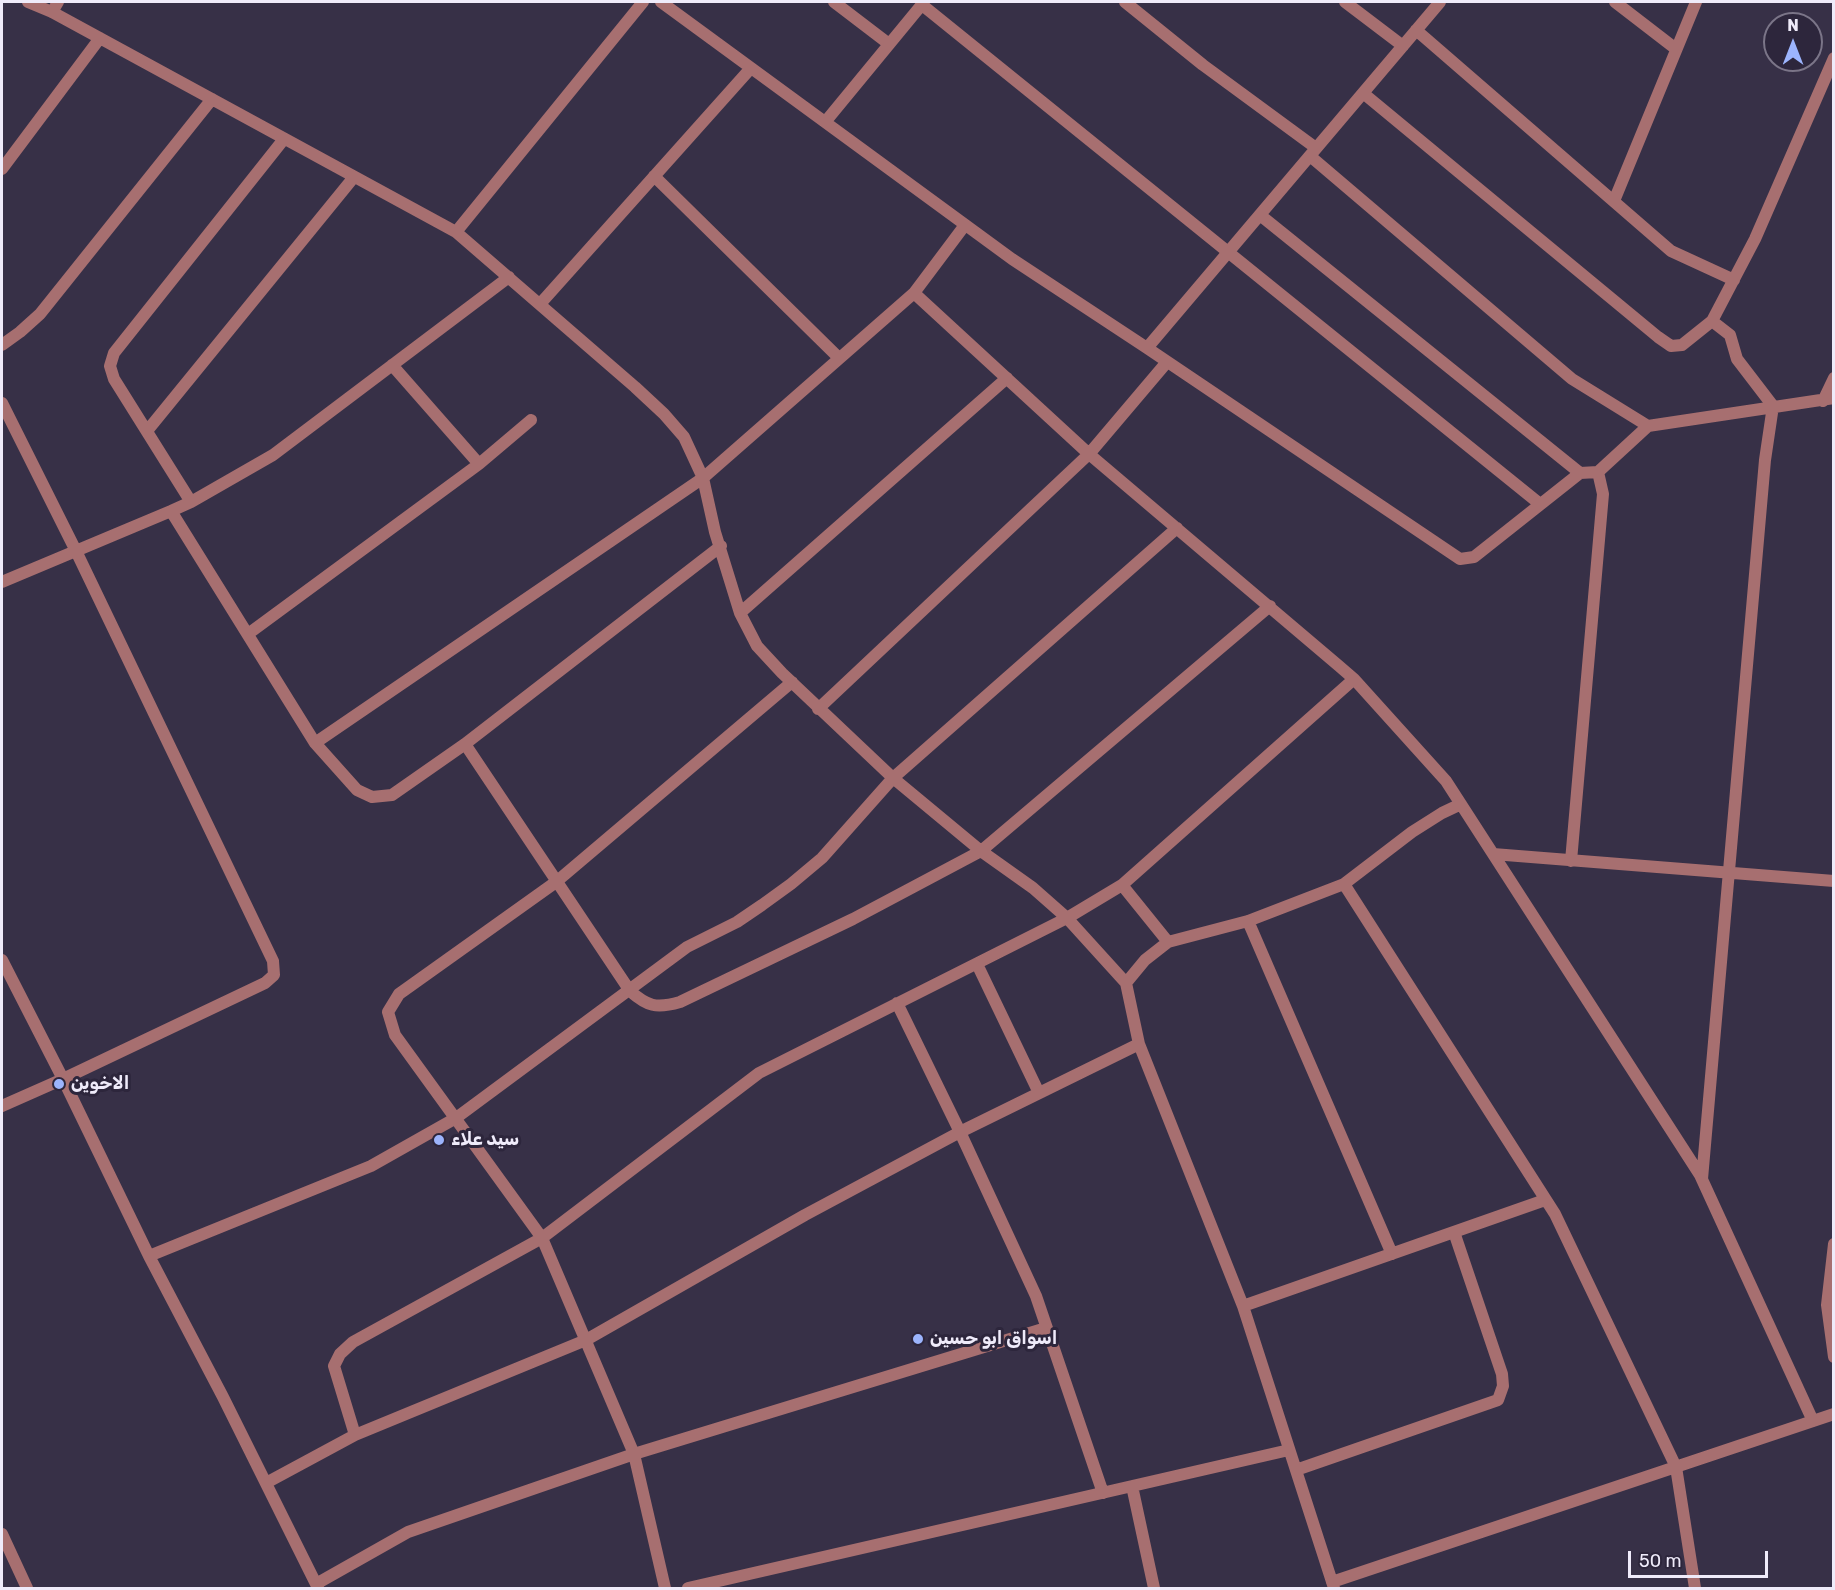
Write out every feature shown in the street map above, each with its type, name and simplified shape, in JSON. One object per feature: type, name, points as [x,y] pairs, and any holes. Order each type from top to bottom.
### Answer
[{"type":"street","points":[[28,2],[55,7],[100,39],[456,232],[664,414],[684,437],[703,478],[740,613],[757,646],[818,709],[893,778],[981,851],[1033,888],[1067,918],[1126,983],[1139,1044],[1243,1306],[1333,1585],[1833,1414]]},
{"type":"street","points":[[456,232],[642,2]]},
{"type":"street","points":[[662,2],[1011,259],[1148,348],[1460,559],[1474,557],[1580,473],[1598,471],[1648,426],[1773,406],[1828,400],[1833,378]]},
{"type":"street","points":[[834,2],[889,44]]},
{"type":"street","points":[[1125,2],[1313,152],[1572,379],[1648,426]]},
{"type":"street","points":[[1345,2],[1403,46]]},
{"type":"street","points":[[1148,348],[1440,2]]},
{"type":"street","points":[[1615,2],[1676,49]]},
{"type":"street","points":[[1614,201],[1696,2]]},
{"type":"street","points":[[826,121],[922,3],[1540,504]]},
{"type":"street","points":[[1416,30],[1671,251],[1734,280]]},
{"type":"street","points":[[2,169],[100,39]]},
{"type":"street","points":[[1363,93],[1671,346],[1682,345],[1712,321],[1755,239],[1833,58]]},
{"type":"street","points":[[540,304],[751,68]]},
{"type":"street","points":[[2,345],[40,314],[212,99]]},
{"type":"street","points":[[191,502],[114,379],[110,366],[114,353],[284,139]]},
{"type":"street","points":[[654,176],[839,358]]},
{"type":"street","points":[[147,431],[354,177]]},
{"type":"street","points":[[1260,215],[1580,473]]},
{"type":"street","points":[[315,742],[703,478],[914,293],[966,225]]},
{"type":"street","points":[[2,582],[171,512],[273,455],[508,277]]},
{"type":"street","points":[[914,293],[1089,454],[1354,679],[1446,781],[1702,1179],[1813,1421]]},
{"type":"street","points":[[1702,1179],[1765,460],[1773,406],[1737,359],[1730,335],[1712,321]]},
{"type":"street","points":[[818,709],[1089,454],[1167,362]]},
{"type":"street","points":[[392,365],[479,464]]},
{"type":"street","points":[[740,613],[1007,378]]},
{"type":"street","points":[[2,403],[76,551],[273,961],[274,975],[265,983],[2,1106]]},
{"type":"street","points":[[248,634],[479,464],[531,420]]},
{"type":"street","points":[[1571,861],[1603,494],[1598,471]]},
{"type":"street","points":[[171,512],[315,742],[357,790],[372,797],[392,795],[465,744],[721,546]]},
{"type":"street","points":[[149,1256],[371,1166],[456,1118],[687,947],[737,922],[791,884],[822,858],[893,778],[1177,528]]},
{"type":"street","points":[[465,744],[630,991],[644,1003],[668,1006],[853,919],[981,851],[1270,606]]},
{"type":"street","points":[[356,1435],[334,1366],[340,1354],[352,1342],[542,1238],[759,1073],[1067,918],[1122,885],[1354,679]]},
{"type":"street","points":[[665,1588],[634,1454],[542,1238],[395,1035],[388,1012],[399,994],[556,882],[792,682]]},
{"type":"street","points":[[1126,983],[1145,960],[1168,942],[1248,921],[1344,884],[1412,832],[1461,804]]},
{"type":"street","points":[[1493,854],[1833,881]]},
{"type":"street","points":[[1344,884],[1555,1214],[1676,1467],[1695,1588]]},
{"type":"street","points":[[1122,885],[1168,942]]},
{"type":"street","points":[[1248,921],[1392,1254]]},
{"type":"street","points":[[2,960],[317,1586],[408,1532],[634,1454],[1046,1328]]},
{"type":"street","points":[[977,964],[1039,1093]]},
{"type":"street","points":[[897,1003],[1036,1296],[1103,1493]]},
{"type":"street","points":[[266,1483],[356,1435],[586,1340],[795,1221],[960,1132],[1139,1044]]},
{"type":"street","points":[[1243,1306],[1545,1200]]},
{"type":"street","points":[[1296,1470],[1498,1400],[1503,1386],[1502,1374],[1454,1232]]},
{"type":"street","points":[[1833,1244],[1827,1305],[1833,1357]]},
{"type":"street","points":[[688,1588],[1289,1450]]},
{"type":"street","points":[[1132,1486],[1154,1588]]},
{"type":"street","points":[[2,1534],[27,1588]]},
{"type":"place","name":"الاخوين","points":[[59,1084]]},
{"type":"place","name":"سيد علاء","points":[[439,1140]]},
{"type":"place","name":"اسواق ابو حسين","points":[[918,1339]]}]
